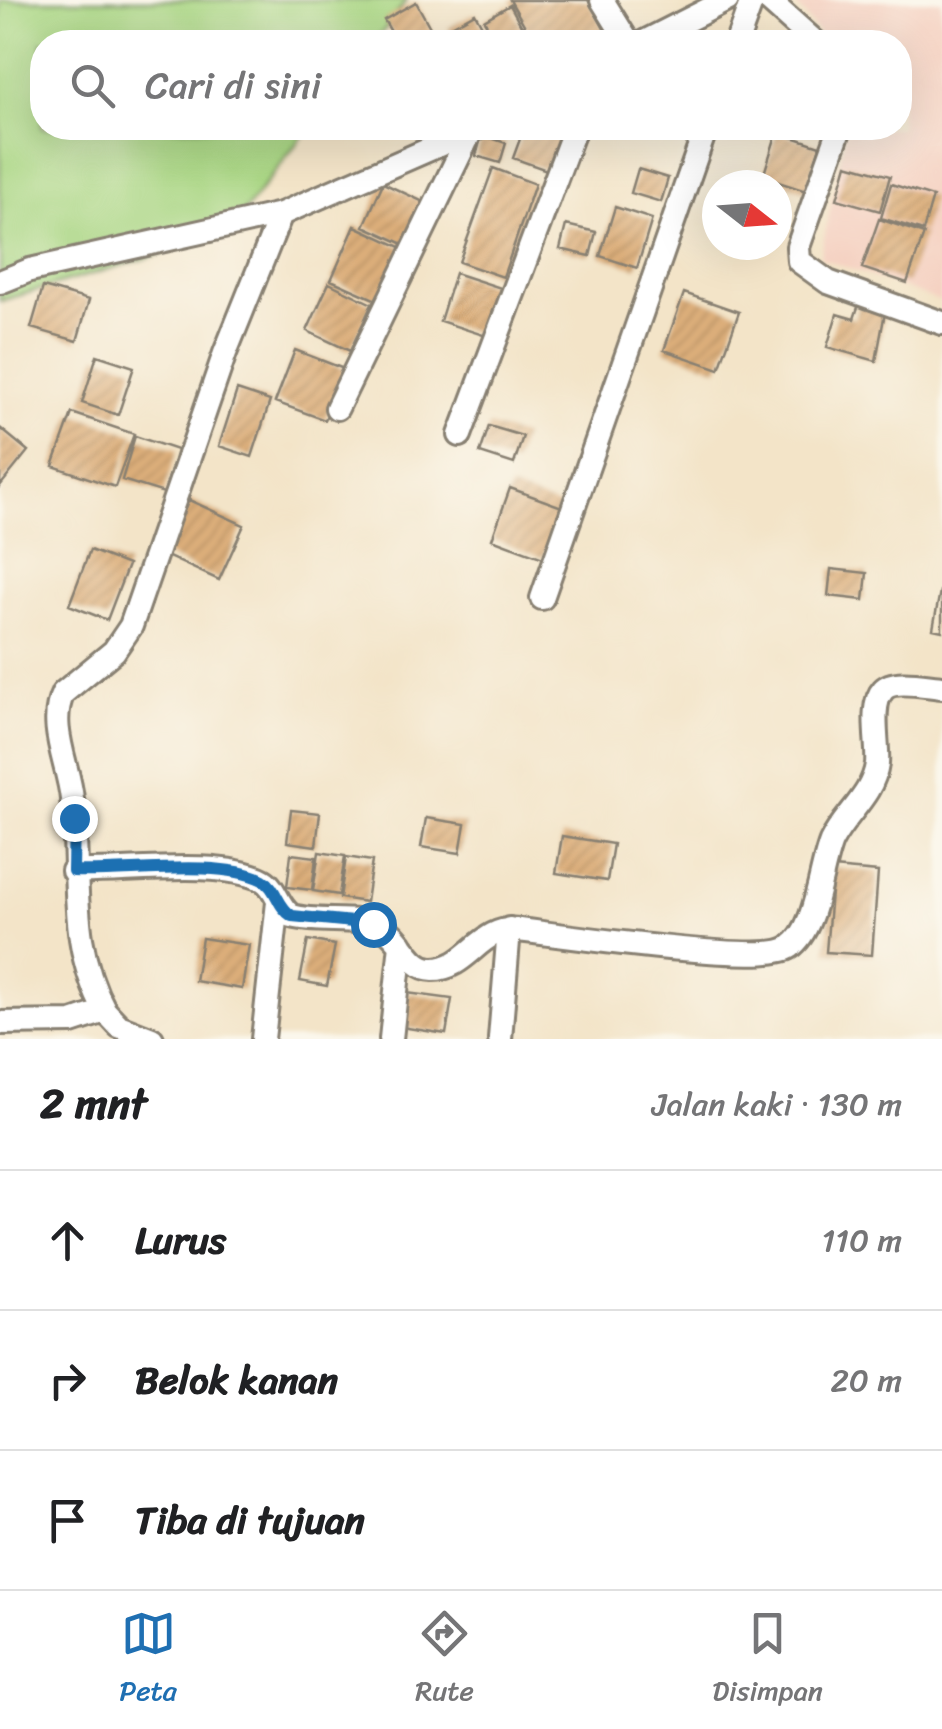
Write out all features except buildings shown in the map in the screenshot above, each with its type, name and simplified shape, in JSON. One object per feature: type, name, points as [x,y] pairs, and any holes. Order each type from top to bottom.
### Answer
[{"type":"street","points":[[602,0],[621,30]]},
{"type":"street","points":[[668,30],[728,0]]},
{"type":"street","points":[[741,30],[752,0]]},
{"type":"street","points":[[768,0],[802,30]]},
{"type":"street","points":[[0,282],[30,270],[281,214],[450,140]]},
{"type":"street","points":[[337,408],[470,140]]},
{"type":"street","points":[[460,435],[571,140]]},
{"type":"street","points":[[542,598],[702,140]]},
{"type":"street","points":[[836,140],[798,247],[798,261],[828,282],[942,322]]},
{"type":"street","points":[[152,1039],[118,1026],[94,991],[77,928],[72,796],[59,739],[58,702],[63,693],[114,651],[130,626],[226,353],[281,214]]},
{"type":"street","points":[[73,871],[158,868],[250,876],[269,884],[284,912],[304,919],[373,924],[401,944],[419,966],[432,969],[447,967],[489,934],[509,930],[670,948],[771,954],[786,950],[798,940],[832,840],[872,782],[877,707],[882,690],[890,684],[942,687]]},
{"type":"street","points":[[263,1039],[278,902]]},
{"type":"street","points":[[500,1039],[509,930]]},
{"type":"street","points":[[392,1039],[401,944]]},
{"type":"street","points":[[0,1024],[72,1022],[105,1011]]},
{"type":"shaded area","points":[[792,0],[942,0],[942,302],[820,258],[845,140],[912,140],[912,30],[816,30]]},
{"type":"green space","points":[[0,0],[407,0],[384,30],[30,30],[30,140],[300,140],[226,235],[0,301]]},
{"type":"route","points":[[74,818],[73,871],[158,868],[250,876],[269,884],[284,912],[292,916],[373,924]]}]
